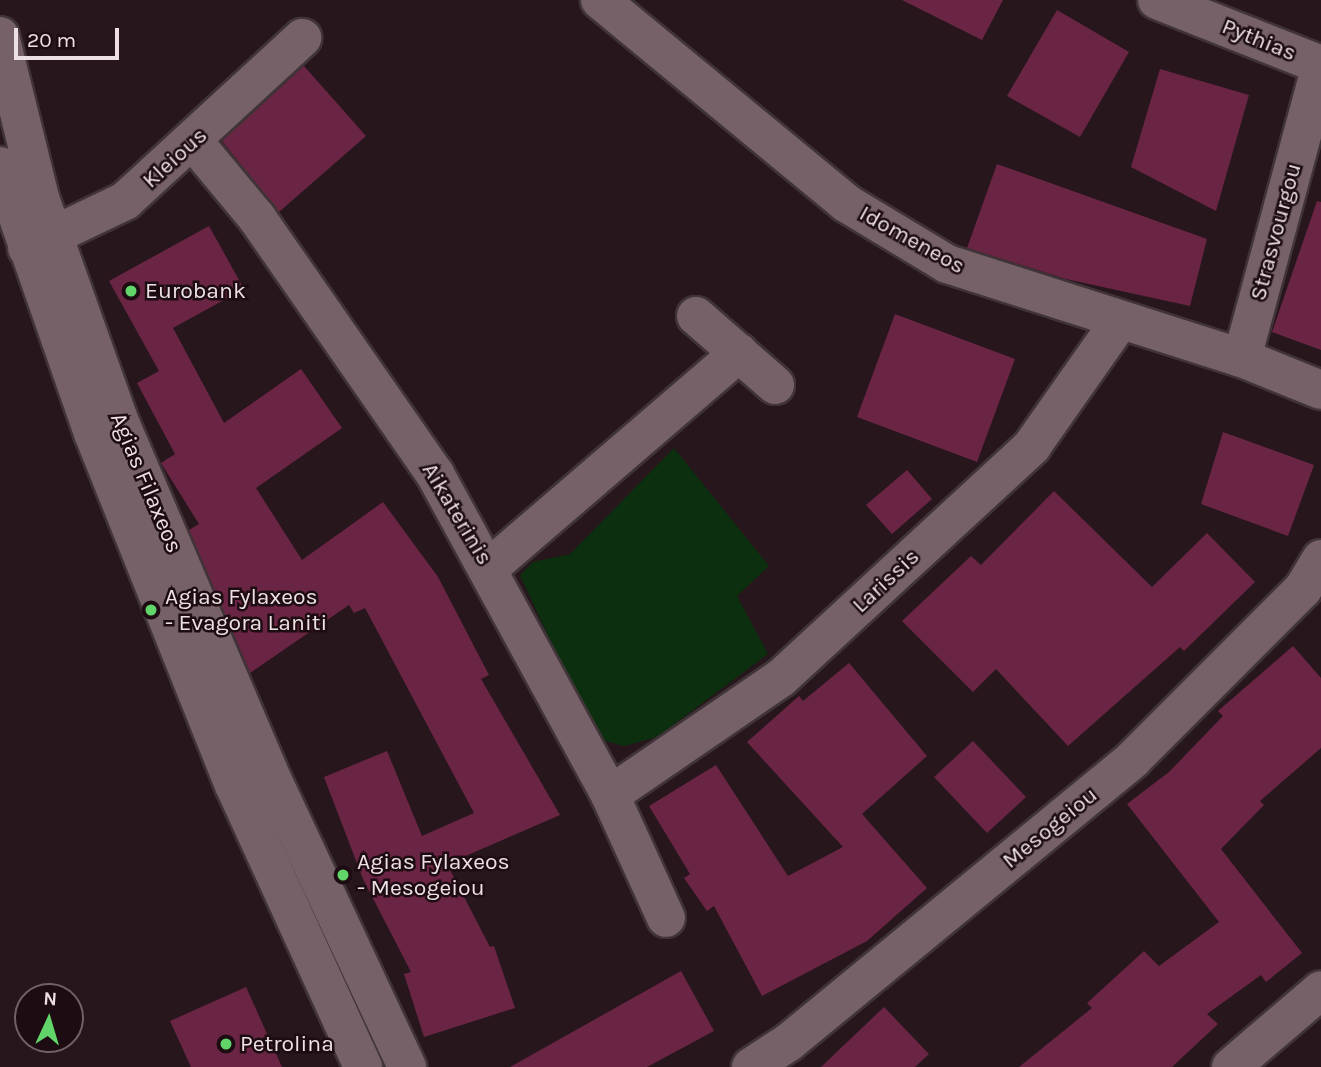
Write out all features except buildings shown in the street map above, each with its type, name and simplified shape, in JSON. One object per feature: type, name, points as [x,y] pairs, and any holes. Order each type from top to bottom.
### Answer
[{"type":"street","name":"Idomeneos","points":[[600,0],[846,203],[947,264],[1119,322],[1242,358],[1321,390]]},
{"type":"street","name":"Pythias","points":[[1157,0],[1321,66]]},
{"type":"street","name":"Agias Filaxeos","points":[[0,36],[23,224],[124,432],[268,770],[407,1067]]},
{"type":"street","name":"Kleious","points":[[23,224],[125,201],[194,142],[302,38]]},
{"type":"street","name":"Strasvourgou","points":[[1242,358],[1321,66]]},
{"type":"street","name":"Aikaterinis","points":[[194,142],[257,218],[427,462],[489,568],[610,795],[666,918]]},
{"type":"street","name":"Agias Filaxeos","points":[[0,166],[23,224],[93,433],[234,785],[363,1067]]},
{"type":"street","points":[[696,316],[775,385]]},
{"type":"street","name":"Larissis","points":[[610,795],[781,678],[1032,446],[1119,322]]},
{"type":"street","points":[[489,568],[738,353]]},
{"type":"street","name":"Mesogeiou","points":[[776,1061],[1133,759],[1303,589],[1321,559]]},
{"type":"street","points":[[1231,1067],[1321,990]]},
{"type":"green space","points":[[674,448],[769,566],[737,596],[768,654],[657,737],[624,746],[599,739],[590,727],[520,575],[533,562],[570,554]]},
{"type":"place","name":"Eurobank","points":[[131,291]]},
{"type":"place","name":"Agias Fylaxeos - Evagora Laniti","points":[[151,610]]},
{"type":"place","name":"Agias Fylaxeos - Mesogeiou","points":[[343,875]]},
{"type":"place","name":"Petrolina","points":[[226,1044]]}]
